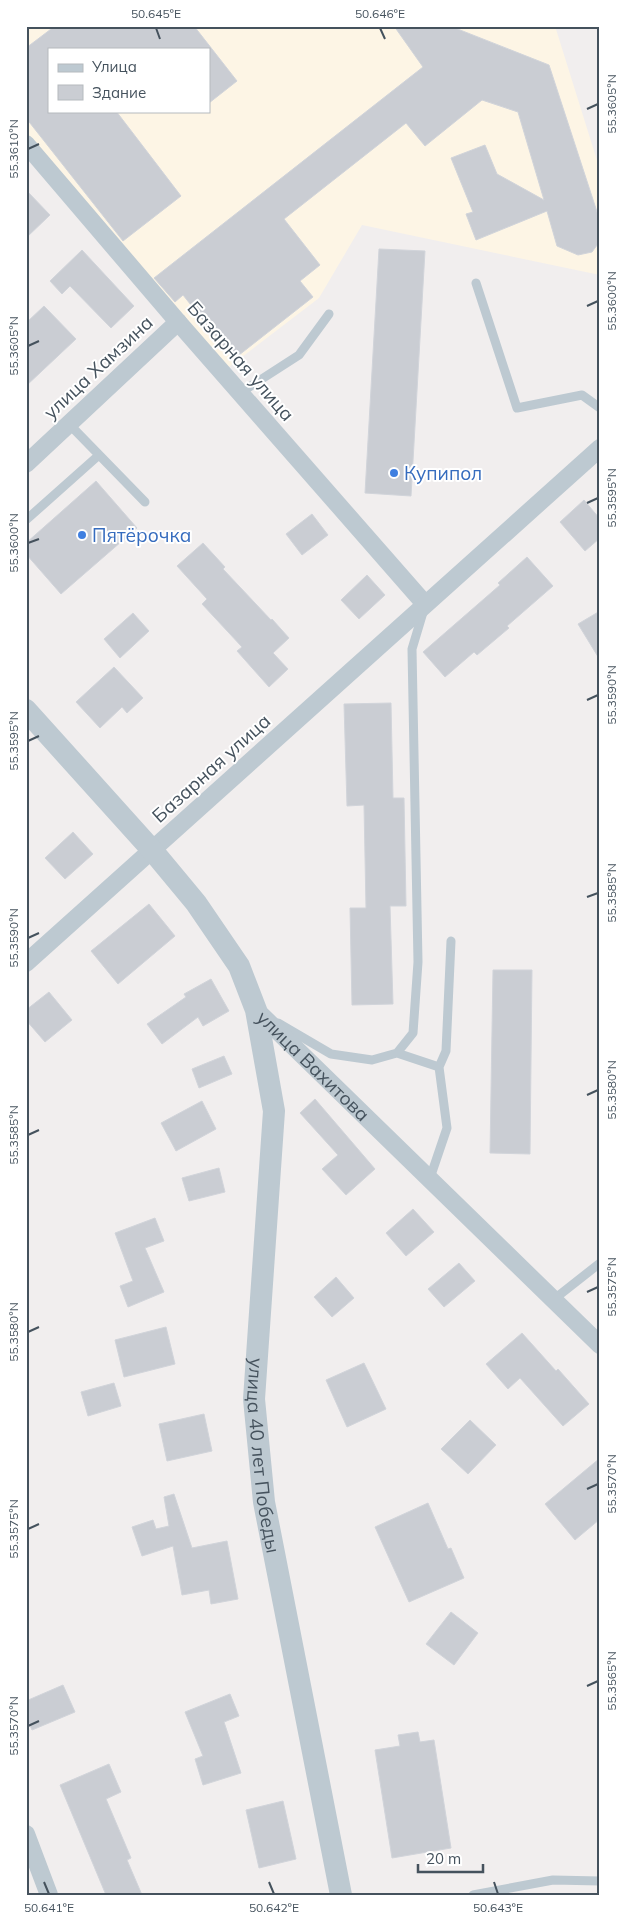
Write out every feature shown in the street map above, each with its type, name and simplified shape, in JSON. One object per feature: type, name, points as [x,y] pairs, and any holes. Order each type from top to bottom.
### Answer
[{"type":"street","name":"Базарная улица","points":[[26,144],[178,322],[425,604]]},
{"type":"street","name":"улица Хамзина","points":[[26,464],[178,322]]},
{"type":"street","name":"Базарная улица","points":[[26,964],[600,448]]},
{"type":"street","name":"улица Вахитова","points":[[26,710],[152,850],[196,902],[239,966],[256,1010],[600,1346]]},
{"type":"street","name":"улица 40 лет Победы","points":[[256,1010],[274,1111],[254,1399],[264,1502],[341,1895]]},
{"type":"street","points":[[26,1834],[49,1895]]},
{"type":"lane","points":[[476,283],[518,408],[582,395],[600,408]]},
{"type":"lane","points":[[240,393],[299,355],[330,314]]},
{"type":"lane","points":[[69,424],[145,502]]},
{"type":"lane","points":[[26,520],[99,455]]},
{"type":"lane","points":[[397,1053],[413,1032],[416,1001],[418,962],[412,649],[425,604]]},
{"type":"lane","points":[[430,1181],[447,1128],[439,1067],[446,1051],[451,941]]},
{"type":"lane","points":[[256,1010],[331,1054],[372,1060],[397,1053],[439,1067]]},
{"type":"lane","points":[[553,1300],[600,1263]]},
{"type":"lane","points":[[473,1895],[553,1880],[600,1881]]},
{"type":"shaded area","points":[[26,26],[555,26],[600,170],[600,275],[362,225],[319,298],[225,370],[26,136]]},
{"type":"building","points":[[55,26],[194,26],[237,81],[210,102],[210,48],[48,48],[48,112],[117,112],[181,196],[123,241],[26,118],[26,48]]},
{"type":"building","points":[[394,26],[450,26],[549,65],[600,221],[600,241],[592,252],[578,255],[557,246],[547,211],[476,240],[466,214],[473,212],[451,158],[485,145],[497,174],[544,200],[518,112],[482,100],[425,146],[406,123],[284,219],[320,265],[300,281],[313,297],[234,359],[183,295],[175,302],[154,278],[423,67]]},
{"type":"building","points":[[26,190],[50,215],[26,238]]},
{"type":"building","points":[[379,249],[425,251],[411,496],[365,493]]},
{"type":"building","points":[[82,250],[134,306],[111,328],[70,286],[62,294],[50,281]]},
{"type":"building","points":[[44,306],[76,339],[26,386],[26,323]]},
{"type":"building","name":"Пятёрочка","points":[[96,481],[137,528],[61,594],[26,554],[26,543]]},
{"type":"building","points":[[584,500],[600,519],[600,538],[585,551],[560,522]]},
{"type":"building","points":[[312,514],[328,535],[302,555],[286,534]]},
{"type":"building","points":[[203,543],[225,567],[223,569],[289,638],[273,653],[288,669],[269,687],[237,651],[242,647],[202,604],[207,599],[177,566]]},
{"type":"building","points":[[527,557],[553,586],[507,626],[509,628],[477,655],[474,652],[445,677],[423,652],[500,585],[498,583]]},
{"type":"building","points":[[367,575],[385,595],[359,619],[341,600]]},
{"type":"building","points":[[600,611],[600,660],[578,624]]},
{"type":"building","points":[[133,613],[149,631],[120,658],[104,639]]},
{"type":"building","points":[[114,667],[143,698],[127,713],[122,707],[100,728],[76,702]]},
{"type":"building","points":[[391,703],[393,798],[404,798],[406,906],[390,906],[393,1004],[352,1005],[350,908],[366,908],[364,805],[347,806],[344,704]]},
{"type":"building","points":[[73,832],[93,854],[65,879],[45,858]]},
{"type":"building","points":[[149,904],[175,936],[118,984],[91,951]]},
{"type":"building","points":[[493,970],[532,970],[530,1154],[490,1153]]},
{"type":"building","points":[[211,979],[229,1011],[203,1026],[198,1017],[162,1044],[147,1024],[186,997],[184,994]]},
{"type":"building","points":[[49,992],[72,1020],[45,1042],[26,1020],[26,1010]]},
{"type":"building","points":[[224,1056],[232,1074],[199,1088],[192,1069]]},
{"type":"building","points":[[315,1099],[375,1169],[346,1195],[322,1169],[338,1155],[300,1113]]},
{"type":"building","points":[[202,1101],[216,1129],[176,1151],[161,1123]]},
{"type":"building","points":[[219,1168],[225,1192],[189,1201],[182,1178]]},
{"type":"building","points":[[413,1209],[434,1232],[406,1256],[386,1233]]},
{"type":"building","points":[[155,1218],[164,1241],[145,1248],[164,1292],[128,1307],[120,1286],[133,1281],[115,1233]]},
{"type":"building","points":[[459,1263],[475,1281],[444,1307],[428,1289]]},
{"type":"building","points":[[336,1277],[354,1298],[332,1317],[314,1297]]},
{"type":"building","points":[[166,1327],[175,1364],[124,1377],[115,1340]]},
{"type":"building","points":[[522,1333],[589,1404],[563,1426],[520,1378],[508,1389],[486,1364]]},
{"type":"building","points":[[364,1363],[386,1409],[347,1427],[326,1380]]},
{"type":"building","points":[[114,1383],[121,1406],[88,1416],[81,1392]]},
{"type":"building","points":[[204,1414],[212,1451],[167,1461],[159,1424]]},
{"type":"building","points":[[470,1420],[496,1445],[468,1474],[441,1449]]},
{"type":"building","points":[[600,1458],[600,1519],[575,1540],[545,1504]]},
{"type":"building","points":[[174,1494],[192,1548],[227,1541],[238,1599],[211,1604],[209,1590],[182,1595],[173,1546],[142,1556],[132,1527],[153,1520],[156,1529],[169,1526],[164,1497]]},
{"type":"building","points":[[428,1503],[448,1549],[451,1548],[464,1578],[409,1602],[375,1527]]},
{"type":"building","points":[[451,1612],[478,1633],[454,1665],[426,1644]]},
{"type":"building","points":[[63,1685],[75,1712],[32,1730],[26,1716],[26,1701]]},
{"type":"building","points":[[230,1694],[239,1716],[224,1722],[241,1773],[203,1785],[195,1759],[203,1756],[185,1712]]},
{"type":"building","points":[[418,1732],[420,1742],[434,1740],[451,1848],[392,1858],[375,1750],[400,1746],[398,1735]]},
{"type":"building","points":[[109,1764],[121,1792],[106,1799],[131,1858],[127,1860],[142,1895],[106,1895],[60,1785]]},
{"type":"building","points":[[283,1801],[296,1859],[259,1868],[246,1810]]},
{"type":"place","name":"Купипол","points":[[394,473]]},
{"type":"place","name":"Пятёрочка","points":[[82,535]]}]
